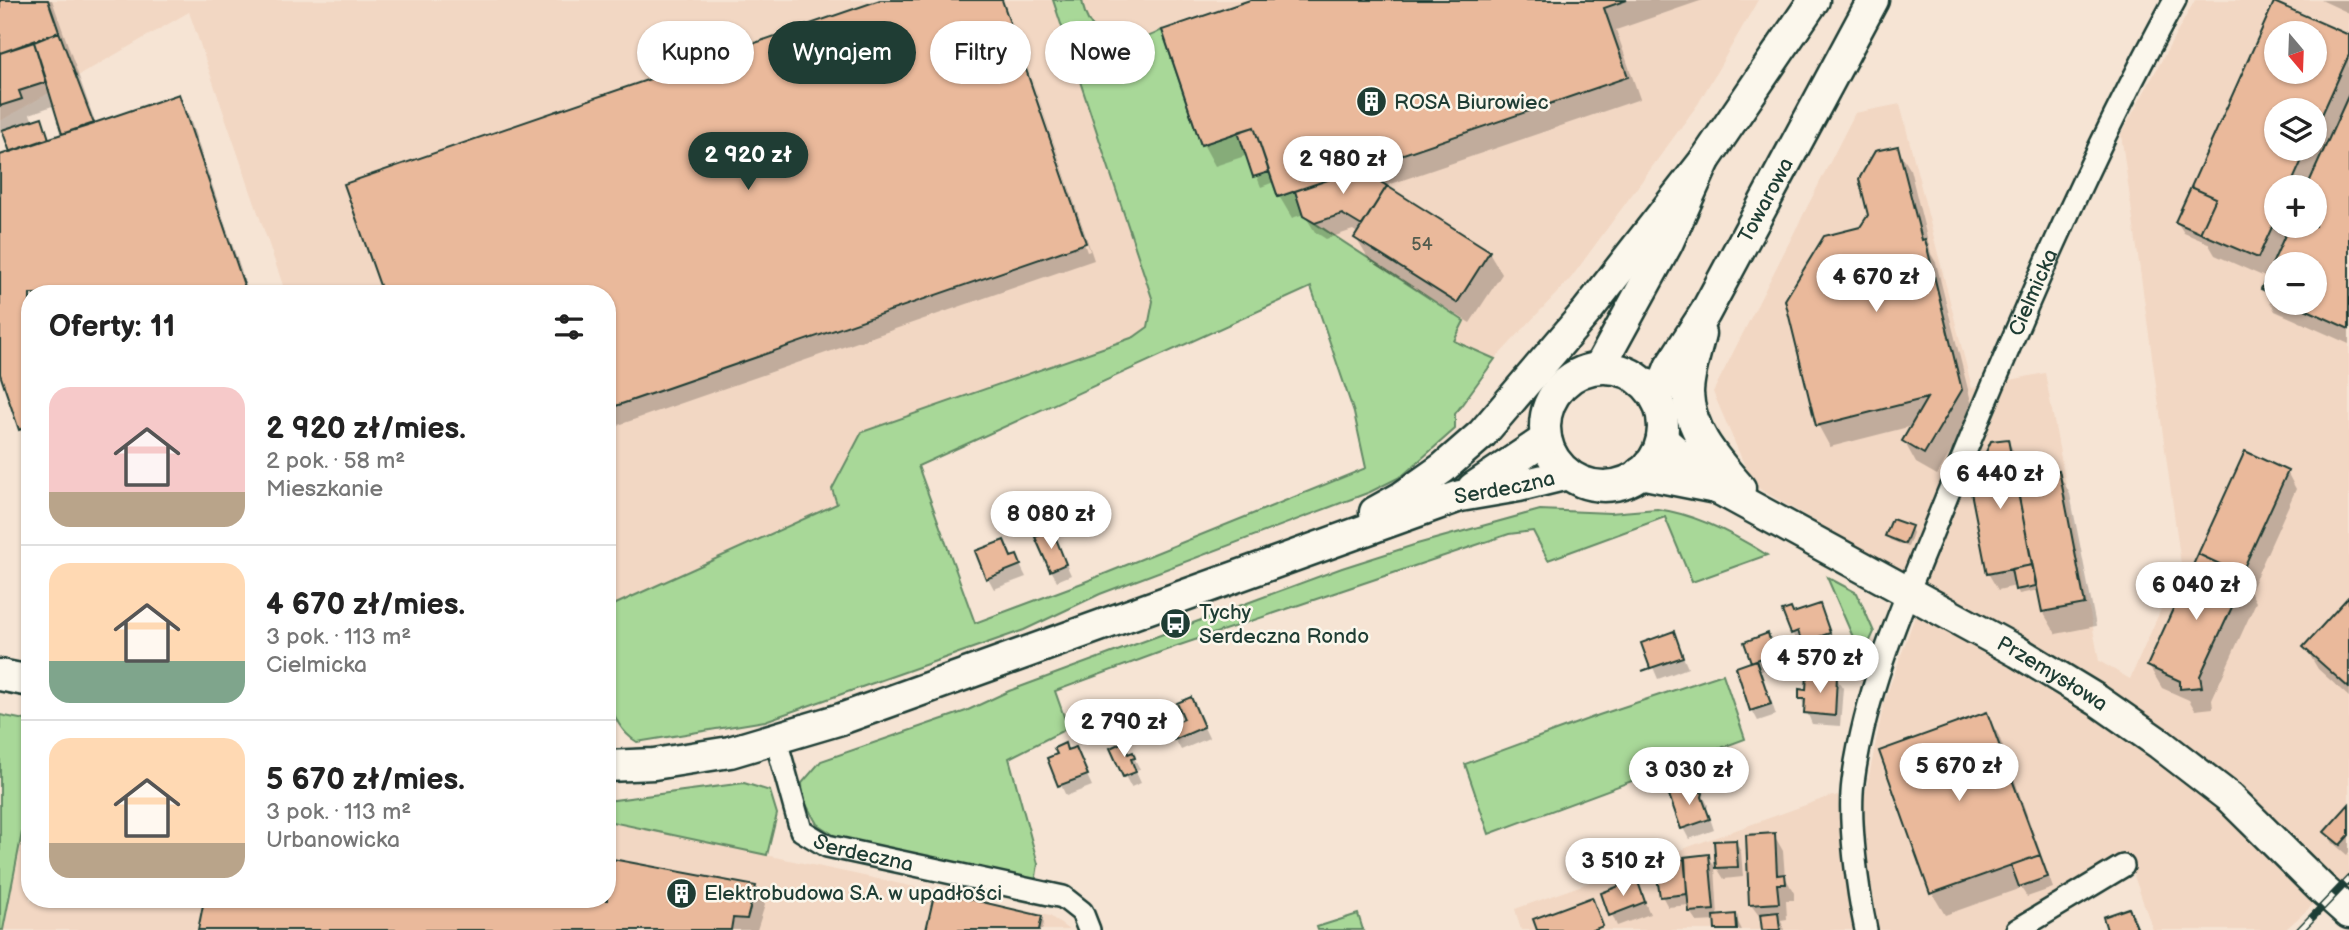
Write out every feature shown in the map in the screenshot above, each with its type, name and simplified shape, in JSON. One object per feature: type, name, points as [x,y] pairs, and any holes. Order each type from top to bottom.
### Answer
[{"type":"street","points":[[1304,553],[1402,497],[1443,468],[1482,434],[1587,312],[1705,160],[1814,0]]},
{"type":"street","name":"Towarowa","points":[[1657,400],[1670,367],[1705,313],[1873,0]]},
{"type":"street","name":"Cielmicka","points":[[1866,930],[1852,817],[1853,784],[1868,703],[1908,593],[2006,352],[2109,126],[2175,0]]},
{"type":"street","points":[[1599,368],[1667,244],[1705,160]]},
{"type":"street","points":[[1705,313],[1688,394],[1695,424],[1712,455],[1760,511]]},
{"type":"street","points":[[1613,368],[1639,379],[1657,400],[1664,426],[1658,452],[1640,473],[1627,482],[1597,486],[1582,482],[1568,474],[1550,453],[1545,423],[1548,406],[1556,392],[1568,380],[1583,372],[1613,368]]},
{"type":"street","name":"Serdeczna","points":[[1460,496],[1546,439]]},
{"type":"street","name":"Przemysłowa","points":[[1662,439],[1717,488],[2018,652],[2097,700],[2161,744],[2230,798],[2320,888],[2349,913]]},
{"type":"street","name":"Przemysłowa","points":[[1640,473],[1717,488]]},
{"type":"street","name":"Serdeczna","points":[[1460,496],[1568,474]]},
{"type":"street","points":[[616,766],[654,764],[730,752],[776,740],[1460,496]]},
{"type":"street","points":[[0,675],[21,679]]},
{"type":"street","name":"Serdeczna","points":[[776,740],[801,830],[827,846],[1063,897],[1082,912],[1088,930]]},
{"type":"street","points":[[2017,930],[2123,866]]},
{"type":"shaded area","points":[[0,0],[1758,0],[1698,104],[1571,278],[1495,359],[1311,287],[616,604],[616,285],[283,285],[189,12],[0,121]]},
{"type":"shaded area","points":[[2195,0],[2349,0],[2349,891],[2338,882],[2285,930],[2153,930],[2127,856],[2002,930],[1521,930],[1515,909],[1828,797],[1866,791],[1884,702],[1926,586],[1753,485],[1713,392],[1855,113],[1900,104],[1972,388],[2045,373],[2099,661],[2130,679],[2181,564],[2121,134]]},
{"type":"shaded area","points":[[616,823],[1050,916],[1069,930],[3,930],[21,838],[21,908],[616,908]]},
{"type":"green space","points":[[1053,0],[1082,0],[1089,21],[1060,21]]},
{"type":"green space","points":[[1162,30],[1201,145],[1238,132],[1269,172],[1278,197],[1295,191],[1304,216],[1464,321],[1454,341],[1495,359],[1455,414],[1455,429],[1402,476],[1370,492],[1100,594],[1024,630],[765,721],[637,742],[624,731],[616,719],[616,604],[837,504],[832,489],[862,432],[1134,337],[1148,327],[1153,301],[1081,84],[1155,84],[1155,33]],"holes":[[[1311,287],[1354,413],[1366,468],[1082,583],[975,623],[918,466]]]},
{"type":"green space","points":[[1657,509],[1686,515],[1714,526],[1767,555],[1692,582],[1665,517],[1548,560],[1533,531],[1509,534],[1177,646],[1055,691],[1068,728],[1009,758],[1038,864],[1035,883],[844,842],[817,824],[803,799],[802,783],[821,761],[966,711],[1009,691],[1342,568],[1540,510],[1610,513]]},
{"type":"green space","points":[[1827,577],[1857,593],[1874,632],[1862,658]]},
{"type":"green space","points":[[1723,674],[1745,739],[1489,834],[1465,764],[1599,715]]},
{"type":"green space","points":[[0,715],[21,719],[21,838],[3,930],[0,930]]},
{"type":"green space","points":[[744,783],[770,791],[777,814],[767,855],[616,823],[616,800]]},
{"type":"green space","points":[[1358,914],[1363,930],[1318,930],[1317,927]]},
{"type":"building","points":[[0,0],[48,0],[59,32],[0,53]]},
{"type":"building","points":[[880,0],[1002,0],[1009,21],[930,21],[930,84],[1031,84],[1086,243],[616,406],[616,285],[380,285],[344,184],[637,83],[754,84],[754,43],[768,38],[768,84],[916,84],[916,21],[819,21]]},
{"type":"building","name":"ROSA Biurowiec","points":[[1250,0],[1627,0],[1604,8],[1628,77],[1278,197],[1254,127],[1201,145],[1162,30]]},
{"type":"building","points":[[2274,2],[2317,21],[2265,21]]},
{"type":"building","points":[[2264,24],[2264,84],[2328,84],[2328,26],[2349,35],[2349,55],[2327,104],[2327,98],[2264,98],[2264,161],[2302,161],[2295,175],[2264,175],[2264,238],[2267,238],[2258,258],[2200,233],[2216,198],[2191,187]]},
{"type":"building","points":[[59,32],[94,124],[62,134],[34,42]]},
{"type":"building","points":[[34,42],[47,82],[19,91],[22,99],[0,106],[0,53]]},
{"type":"building","points":[[179,94],[244,285],[21,285],[19,430],[0,374],[0,155]]},
{"type":"building","points":[[2349,94],[2349,329],[2318,315],[2327,315],[2327,252],[2277,252],[2284,238],[2327,238],[2327,175],[2312,175],[2319,161],[2327,161],[2327,143]]},
{"type":"building","points":[[42,117],[49,139],[10,152],[2,130]]},
{"type":"building","points":[[1254,127],[1269,172],[1253,177],[1238,132]]},
{"type":"building","points":[[1898,146],[1922,240],[1925,239],[1962,390],[1924,454],[1902,441],[1927,398],[1816,426],[1785,300],[1824,236],[1860,227],[1868,215],[1859,179],[1875,151]]},
{"type":"building","points":[[1375,164],[1381,182],[1387,186],[1362,226],[1342,214],[1315,223],[1303,216],[1295,191]]},
{"type":"building","points":[[1387,186],[1490,251],[1457,303],[1354,238]]},
{"type":"building","points":[[2191,187],[2216,198],[2200,233],[2175,222]]},
{"type":"building","points":[[2008,439],[2032,565],[1987,574],[1970,487],[1991,441]]},
{"type":"building","points":[[2245,451],[2288,471],[2241,574],[2198,554]]},
{"type":"building","points":[[2059,470],[2085,604],[2042,612],[2015,478]]},
{"type":"building","points":[[1892,519],[1912,526],[1905,544],[1885,536]]},
{"type":"building","points":[[1053,531],[1066,564],[1050,571],[1035,537]]},
{"type":"building","points":[[1004,540],[1011,557],[1017,555],[1021,565],[986,579],[975,551]]},
{"type":"building","points":[[2198,554],[2241,574],[2240,577],[2245,579],[2200,676],[2202,687],[2180,689],[2180,681],[2147,666]]},
{"type":"building","points":[[2032,565],[2036,586],[2015,590],[2011,569]]},
{"type":"building","points":[[2349,596],[2349,688],[2303,647]]},
{"type":"building","points":[[1820,604],[1830,633],[1802,643],[1798,631],[1791,634],[1782,611],[1791,608],[1793,613]]},
{"type":"building","points":[[1674,631],[1683,657],[1642,671],[1650,668],[1641,643]]},
{"type":"building","points":[[1768,633],[1774,654],[1751,662],[1744,642]]},
{"type":"building","points":[[1756,660],[1771,704],[1750,711],[1736,667]]},
{"type":"building","points":[[1807,674],[1837,676],[1835,716],[1804,713],[1805,699],[1799,699],[1799,689],[1806,690]]},
{"type":"building","points":[[1191,697],[1204,727],[1174,740],[1168,726],[1184,719],[1177,703]]},
{"type":"building","points":[[1987,712],[2040,855],[1930,894],[1879,751]]},
{"type":"building","points":[[1123,742],[1128,754],[1133,752],[1135,758],[1131,759],[1136,772],[1123,777],[1110,748]]},
{"type":"building","points":[[1065,743],[1067,750],[1076,747],[1088,775],[1058,786],[1047,758],[1057,754],[1054,748]]},
{"type":"building","points":[[1686,785],[1703,793],[1710,819],[1681,829],[1669,795],[1684,789]]},
{"type":"building","points":[[2349,804],[2349,835],[2340,845],[2324,832]]},
{"type":"building","points":[[1775,833],[1777,875],[1785,874],[1786,884],[1777,884],[1779,903],[1749,905],[1746,835]]},
{"type":"building","points":[[1736,840],[1738,867],[1716,868],[1714,841]]},
{"type":"building","points":[[1709,854],[1714,910],[1689,912],[1684,857]]},
{"type":"building","points":[[2040,855],[2048,877],[2019,887],[2011,865]]},
{"type":"building","points":[[1685,859],[1687,894],[1660,897],[1655,863]]},
{"type":"building","name":"Elektrobudowa S.A. w upadłości","points":[[616,860],[756,886],[747,919],[733,918],[731,930],[198,930],[202,908],[616,908]]},
{"type":"building","points":[[1637,879],[1645,902],[1609,916],[1601,893]]},
{"type":"building","points":[[935,891],[1042,916],[1039,930],[926,930]]},
{"type":"building","points":[[1592,897],[1603,926],[1593,930],[1537,930],[1533,919]]},
{"type":"building","points":[[2129,908],[2138,930],[2107,930],[2103,917]]},
{"type":"building","points":[[1778,912],[1780,930],[1762,930],[1760,914]]},
{"type":"building","points":[[1736,914],[1737,930],[1715,930],[1714,916]]},
{"type":"railway","points":[[2300,930],[2349,879]]},
{"type":"place","name":"ROSA Biurowiec","points":[[1371,102]]},
{"type":"place","name":"Tychy Serdeczna Rondo","points":[[1176,624]]},
{"type":"place","name":"Elektrobudowa S.A. w upadłości","points":[[681,893]]}]
